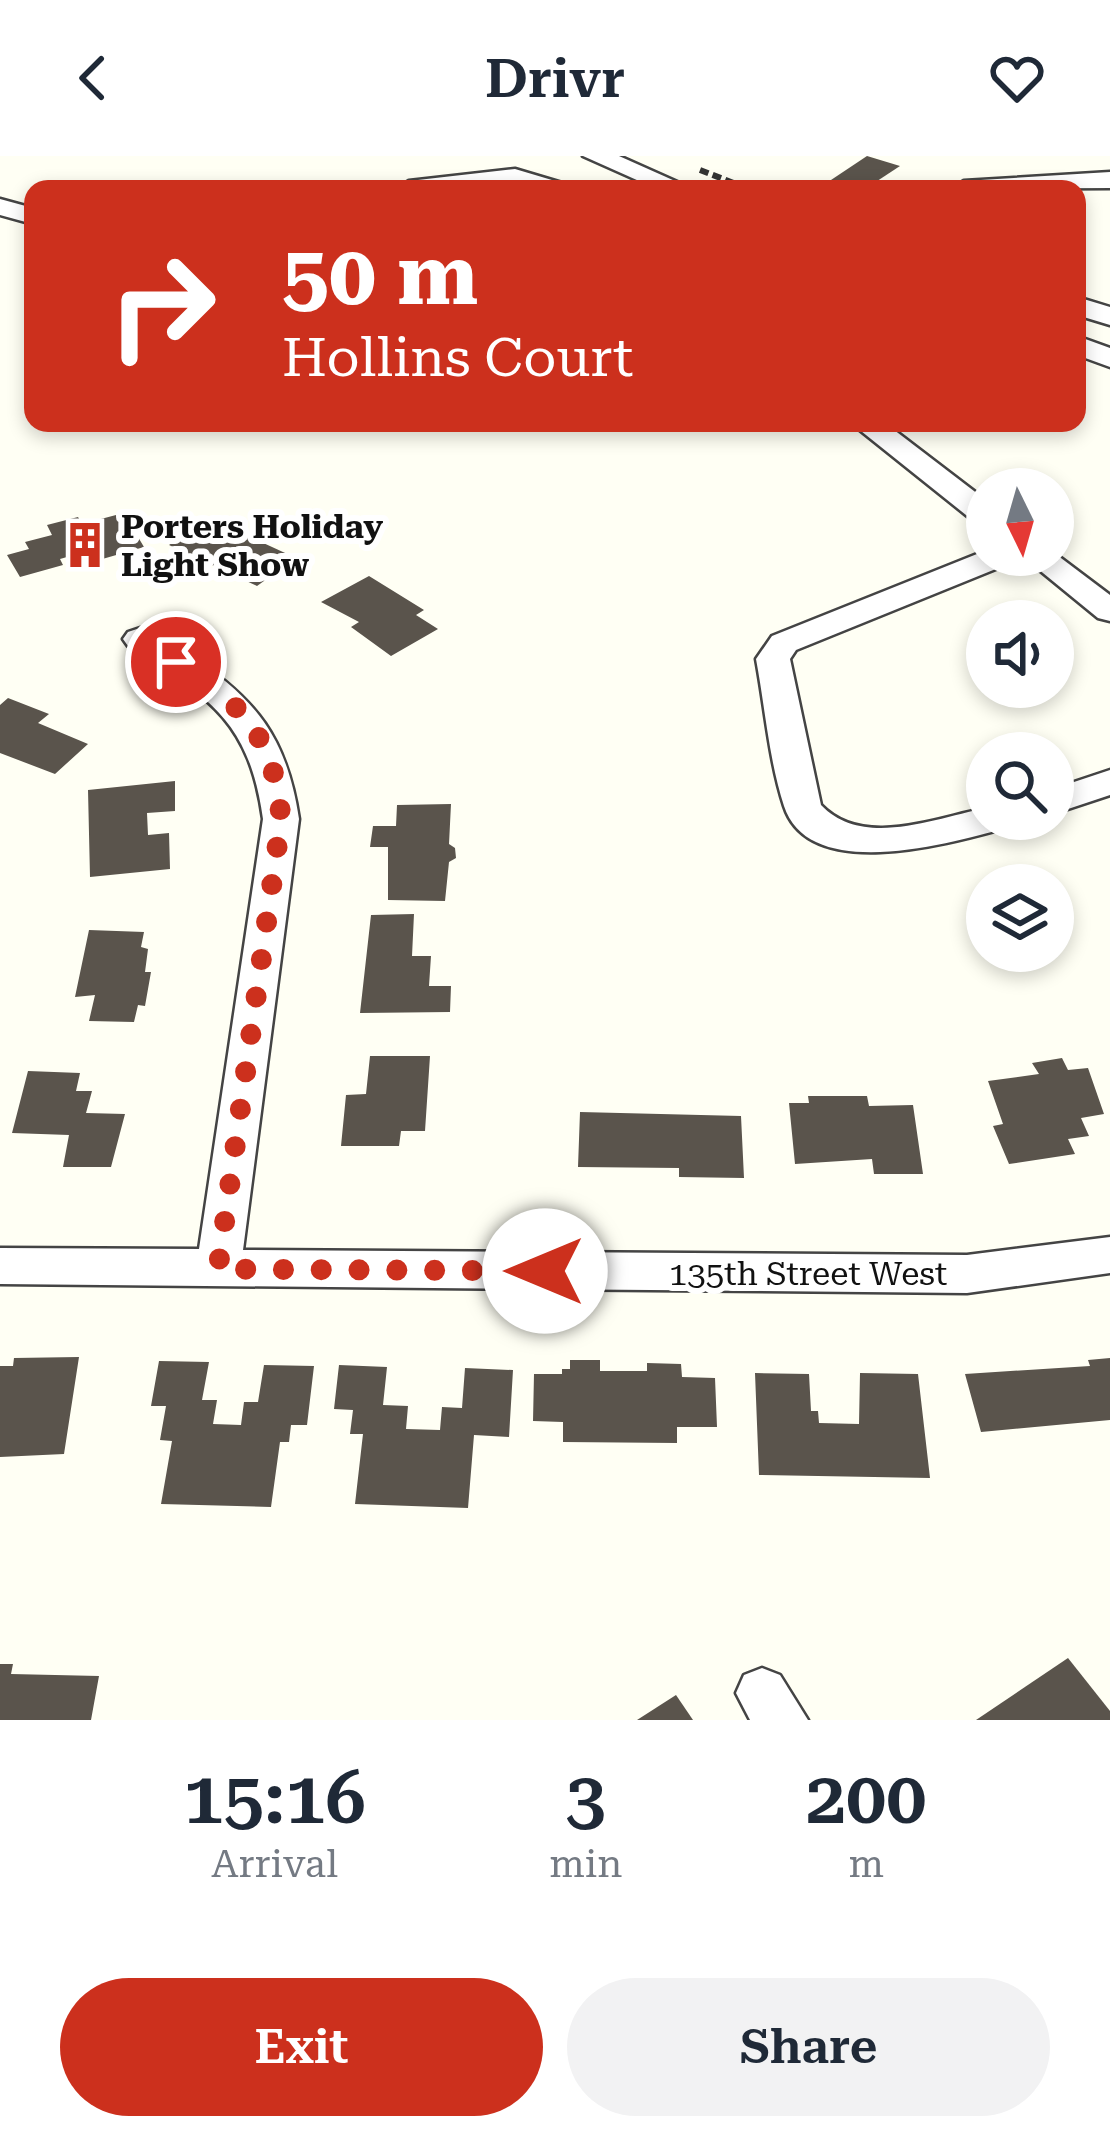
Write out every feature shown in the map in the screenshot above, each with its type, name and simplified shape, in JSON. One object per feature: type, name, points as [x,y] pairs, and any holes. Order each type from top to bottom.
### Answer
[{"type":"street","points":[[596,156],[688,179]]},
{"type":"street","points":[[1057,156],[1073,180],[1110,180]]},
{"type":"street","points":[[488,180],[524,180]]},
{"type":"street","points":[[878,432],[966,500]]},
{"type":"street","points":[[966,570],[784,643],[773,659],[803,808],[823,830],[877,842],[966,824]]},
{"type":"street","points":[[1064,576],[1110,611]]},
{"type":"street","points":[[140,639],[213,685],[240,709],[268,749],[278,781],[281,819],[218,1269]]},
{"type":"street","points":[[1074,795],[1110,782]]},
{"type":"street","name":"135th Street West","points":[[0,1266],[967,1274],[1110,1255]]},
{"type":"building","points":[[867,156],[900,166],[879,180],[831,180]]},
{"type":"building","name":"Porters Holiday Light Show","points":[[116,515],[124,529],[132,527],[144,547],[92,562],[81,553],[60,559],[63,565],[20,577],[7,555],[29,549],[25,542],[52,535],[47,525],[78,517],[82,524]]},
{"type":"building","points":[[208,518],[296,558],[257,586],[169,545]]},
{"type":"building","points":[[369,576],[424,610],[416,615],[438,629],[391,656],[351,627],[359,622],[321,602]]},
{"type":"building","points":[[8,698],[49,714],[38,723],[88,744],[55,774],[0,753],[0,705]]},
{"type":"building","points":[[175,781],[175,811],[147,813],[148,835],[169,833],[170,869],[90,877],[88,790]]},
{"type":"building","points":[[451,804],[449,844],[456,858],[449,862],[445,901],[388,900],[388,847],[370,847],[373,826],[396,826],[397,805]]},
{"type":"building","points":[[414,914],[412,956],[431,956],[429,986],[451,986],[450,1012],[360,1013],[371,915]]},
{"type":"building","points":[[89,930],[144,932],[145,972],[151,972],[145,1006],[138,1005],[134,1022],[89,1021],[95,995],[75,997]]},
{"type":"building","points":[[370,1056],[430,1056],[425,1131],[401,1131],[399,1146],[341,1146],[346,1095],[366,1094]]},
{"type":"building","points":[[1062,1058],[1068,1070],[1088,1068],[1104,1114],[1081,1118],[1089,1136],[1068,1139],[1075,1154],[1009,1164],[993,1126],[1003,1124],[988,1081],[1039,1074],[1032,1063]]},
{"type":"building","points":[[28,1071],[80,1073],[76,1091],[92,1091],[86,1113],[125,1114],[111,1167],[63,1167],[69,1135],[12,1133]]},
{"type":"building","points":[[808,1096],[867,1096],[869,1106],[913,1105],[923,1174],[874,1174],[872,1159],[795,1164],[789,1103],[809,1103]]},
{"type":"building","points":[[580,1112],[741,1116],[744,1178],[679,1177],[679,1168],[578,1167]]},
{"type":"building","points":[[79,1357],[64,1454],[0,1457],[0,1366],[13,1366],[14,1358]]},
{"type":"building","points":[[1110,1358],[1110,1420],[981,1432],[965,1374],[1090,1366],[1088,1360]]},
{"type":"building","points":[[570,1360],[600,1360],[600,1371],[647,1371],[647,1363],[681,1364],[682,1377],[715,1378],[717,1427],[677,1427],[677,1443],[563,1442],[563,1422],[533,1421],[534,1374],[562,1374],[562,1369],[570,1369]]},
{"type":"building","points":[[159,1361],[209,1362],[202,1400],[217,1400],[213,1424],[241,1425],[244,1402],[258,1402],[264,1365],[314,1366],[307,1425],[291,1425],[289,1442],[280,1442],[271,1507],[161,1504],[172,1441],[160,1440],[166,1406],[151,1406]]},
{"type":"building","points":[[339,1365],[387,1367],[383,1405],[408,1406],[406,1429],[440,1430],[442,1407],[462,1408],[465,1368],[513,1370],[509,1437],[474,1435],[468,1508],[355,1504],[363,1434],[350,1434],[353,1410],[334,1409]]},
{"type":"building","points":[[755,1373],[809,1374],[811,1411],[818,1411],[819,1423],[859,1424],[860,1373],[918,1374],[930,1478],[759,1475]]},
{"type":"building","points":[[1068,1658],[1110,1711],[1110,1720],[976,1720]]},
{"type":"building","points":[[0,1664],[13,1664],[11,1674],[99,1676],[91,1720],[0,1720]]},
{"type":"building","points":[[676,1695],[693,1720],[637,1720]]},
{"type":"place","name":"Porters Holiday Light Show","points":[[85,545]]},
{"type":"route","points":[[176,662],[240,709],[268,749],[278,781],[281,819],[218,1269],[545,1271]]}]
